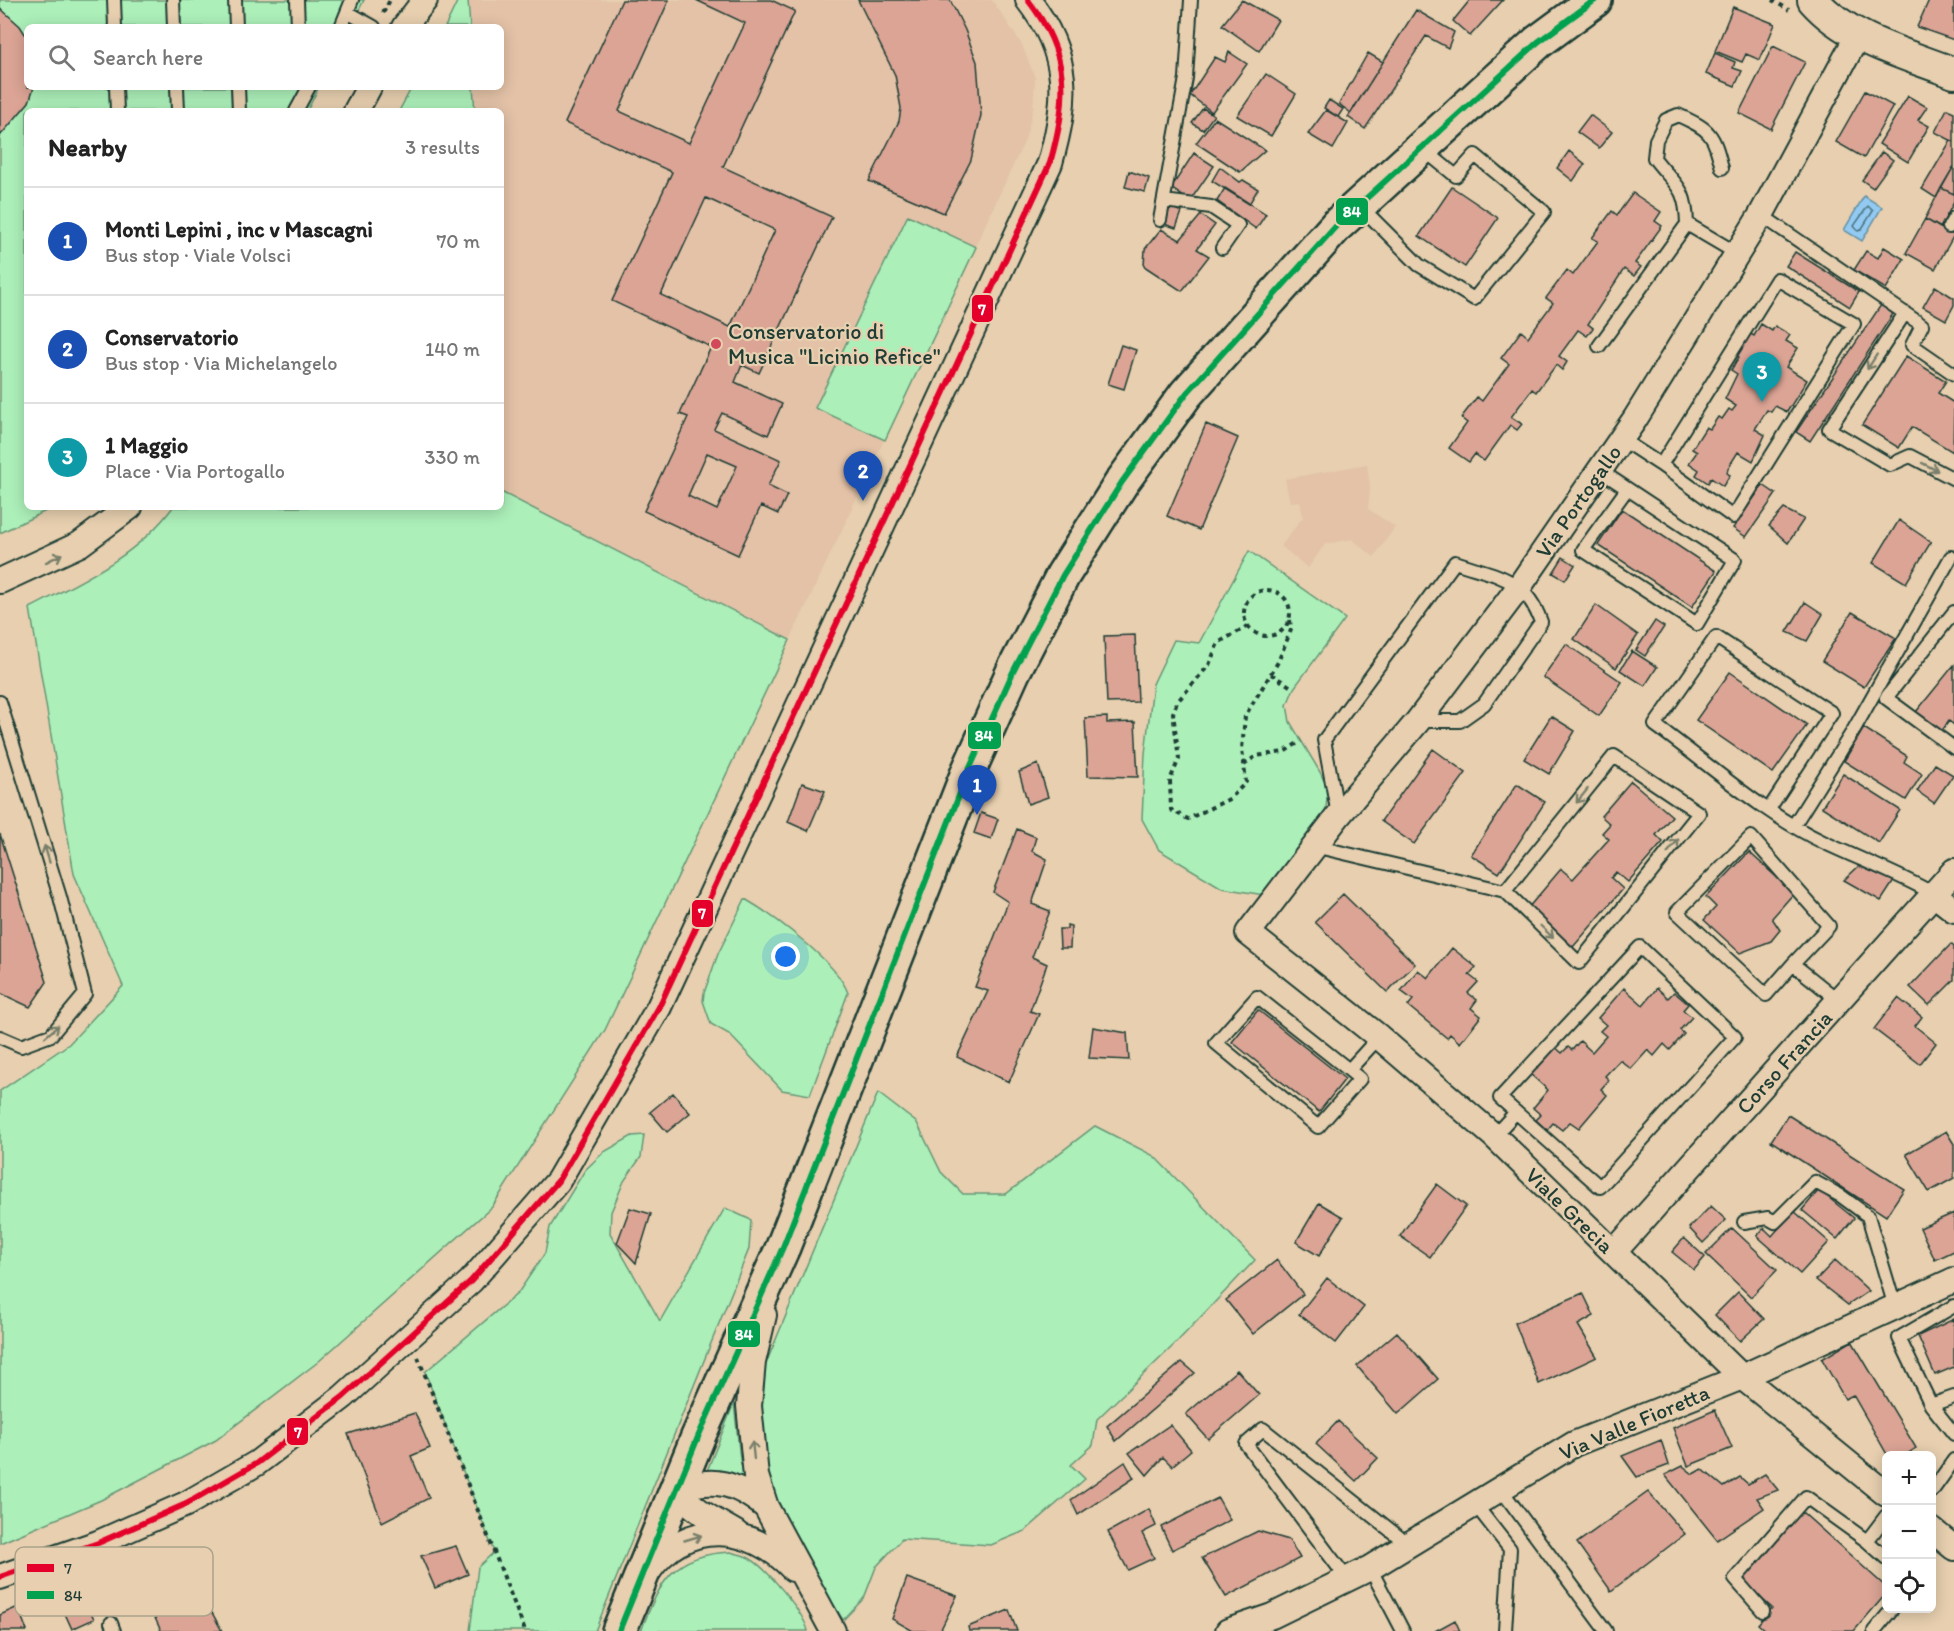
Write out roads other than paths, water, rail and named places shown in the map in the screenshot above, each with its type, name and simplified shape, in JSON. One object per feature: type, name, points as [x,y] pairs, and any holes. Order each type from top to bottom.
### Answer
[{"type":"main road","points":[[1538,42],[1575,0]]},
{"type":"main road","points":[[619,1631],[677,1489],[783,1247],[969,770],[1013,672],[1063,575],[1122,482],[1186,394],[1337,225],[1538,42],[1595,0]]},
{"type":"street","points":[[403,24],[414,0]]},
{"type":"street","points":[[405,24],[425,0]]},
{"type":"street","points":[[86,1547],[186,1504],[257,1463],[343,1397],[417,1348],[471,1281],[558,1181],[659,1007],[1050,163],[1062,118],[1064,75],[1055,44],[1028,0]]},
{"type":"street","points":[[1808,6],[1858,35],[1954,73]]},
{"type":"street","name":"Via Portogallo","points":[[1248,933],[1338,816],[1418,721],[1519,587],[1621,439],[1683,346],[1761,215],[1858,35]]},
{"type":"street","points":[[358,108],[367,90]]},
{"type":"street","points":[[0,581],[80,544],[126,510]]},
{"type":"street","name":"Corso Francia","points":[[1614,1252],[1954,871]]},
{"type":"street","points":[[1934,894],[1954,910]]},
{"type":"street","name":"Viale Grecia","points":[[1248,933],[1379,1037],[1494,1136],[1742,1377],[1882,1490]]},
{"type":"street","points":[[783,1247],[753,1362],[749,1406],[756,1476],[766,1507],[832,1629]]},
{"type":"street","name":"Via Valle Fioretta","points":[[1228,1631],[1272,1617],[1348,1580],[1574,1444],[1742,1377],[1954,1280]]},
{"type":"street","points":[[766,1507],[753,1497],[718,1481],[698,1482],[677,1489],[685,1500],[700,1512],[741,1536],[774,1551],[792,1568],[811,1593]]},
{"type":"street","points":[[1936,1533],[1954,1548]]},
{"type":"street","points":[[636,1590],[657,1559],[679,1542],[703,1535],[741,1536]]},
{"type":"street","points":[[0,1577],[15,1572]]},
{"type":"lane","points":[[114,0],[115,24]]},
{"type":"lane","points":[[173,0],[174,24]]},
{"type":"lane","points":[[235,0],[236,24]]},
{"type":"lane","points":[[297,0],[298,24]]},
{"type":"lane","points":[[343,24],[349,13],[352,0]]},
{"type":"lane","points":[[1160,219],[1186,78],[1191,0]]},
{"type":"lane","points":[[349,13],[369,24]]},
{"type":"lane","points":[[117,90],[117,108]]},
{"type":"lane","points":[[177,90],[178,108]]},
{"type":"lane","points":[[238,90],[239,108]]},
{"type":"lane","points":[[299,106],[301,90]]},
{"type":"lane","points":[[299,106],[307,90]]},
{"type":"lane","points":[[1599,346],[1687,224],[1686,201],[1677,184],[1654,158],[1656,141],[1666,120],[1678,115],[1701,125],[1715,140],[1722,168]]},
{"type":"lane","points":[[1359,205],[1419,265],[1474,299],[1544,212],[1474,155],[1456,176],[1422,148]]},
{"type":"lane","points":[[1164,201],[1211,207],[1238,225],[1222,248]]},
{"type":"lane","points":[[1761,215],[1922,325],[1912,345],[1954,374]]},
{"type":"lane","points":[[1687,224],[1738,254]]},
{"type":"lane","points":[[1621,439],[1733,517],[1854,324],[1777,279],[1661,465]]},
{"type":"lane","points":[[1905,313],[1829,429],[1890,465],[1910,456],[1954,479]]},
{"type":"lane","points":[[1599,470],[1735,560],[1697,624],[1583,550],[1627,489]]},
{"type":"lane","points":[[1794,825],[1854,731],[1951,557]]},
{"type":"lane","points":[[1338,816],[1324,740],[1455,562],[1507,577],[1535,604],[1541,622],[1484,704],[1460,721],[1418,721]]},
{"type":"lane","points":[[1954,612],[1886,698],[1954,748]]},
{"type":"lane","points":[[1769,809],[1832,713],[1716,637],[1655,725],[1769,809],[1822,842],[1902,875],[1934,894]]},
{"type":"lane","points":[[0,702],[60,897],[85,994],[51,1035],[21,1046],[0,1037]]},
{"type":"lane","points":[[1314,846],[1505,891],[1579,963],[1699,813],[1614,756],[1505,891]]},
{"type":"lane","points":[[1751,837],[1829,926],[1793,964],[1766,995],[1677,912],[1751,837]]},
{"type":"lane","points":[[1640,947],[1735,1037],[1600,1187],[1516,1112],[1500,1098],[1640,947]]},
{"type":"lane","points":[[1793,964],[1839,1001]]},
{"type":"lane","points":[[1257,996],[1349,1070],[1360,1079],[1318,1127],[1216,1044],[1257,996]]},
{"type":"lane","points":[[1349,1070],[1379,1037]]},
{"type":"lane","points":[[1494,1136],[1516,1112]]},
{"type":"lane","points":[[1744,1222],[1768,1218],[1775,1222],[1815,1182],[1841,1196],[1868,1216],[1895,1307]]},
{"type":"lane","points":[[1954,1306],[1899,1338],[1931,1405],[1954,1434]]},
{"type":"lane","points":[[1931,1405],[1954,1397]]},
{"type":"lane","points":[[1348,1580],[1246,1444],[1263,1429],[1409,1545]]},
{"type":"lane","points":[[1936,1485],[1954,1460]]},
{"type":"lane","points":[[1500,1488],[1605,1631]]},
{"type":"lane","points":[[1763,1611],[1735,1579],[1806,1497],[1882,1554]]},
{"type":"lane","points":[[1474,1503],[1509,1549],[1504,1631]]},
{"type":"lane","points":[[1867,1541],[1882,1522]]},
{"type":"lane","points":[[1370,1568],[1404,1631]]},
{"type":"lane","points":[[1874,1631],[1889,1613]]},
{"type":"water","points":[[1864,196],[1882,207],[1862,241],[1844,230]]},
{"type":"place","name":"Conservatorio di Musica \"Licinio Refice\"","points":[[716,344]]},
{"type":"place","name":"1 Maggio","points":[[1762,402]]},
{"type":"place","name":"Conservatorio","points":[[863,501]]},
{"type":"place","name":"Monti Lepini , inc v Mascagni","points":[[977,815]]}]
